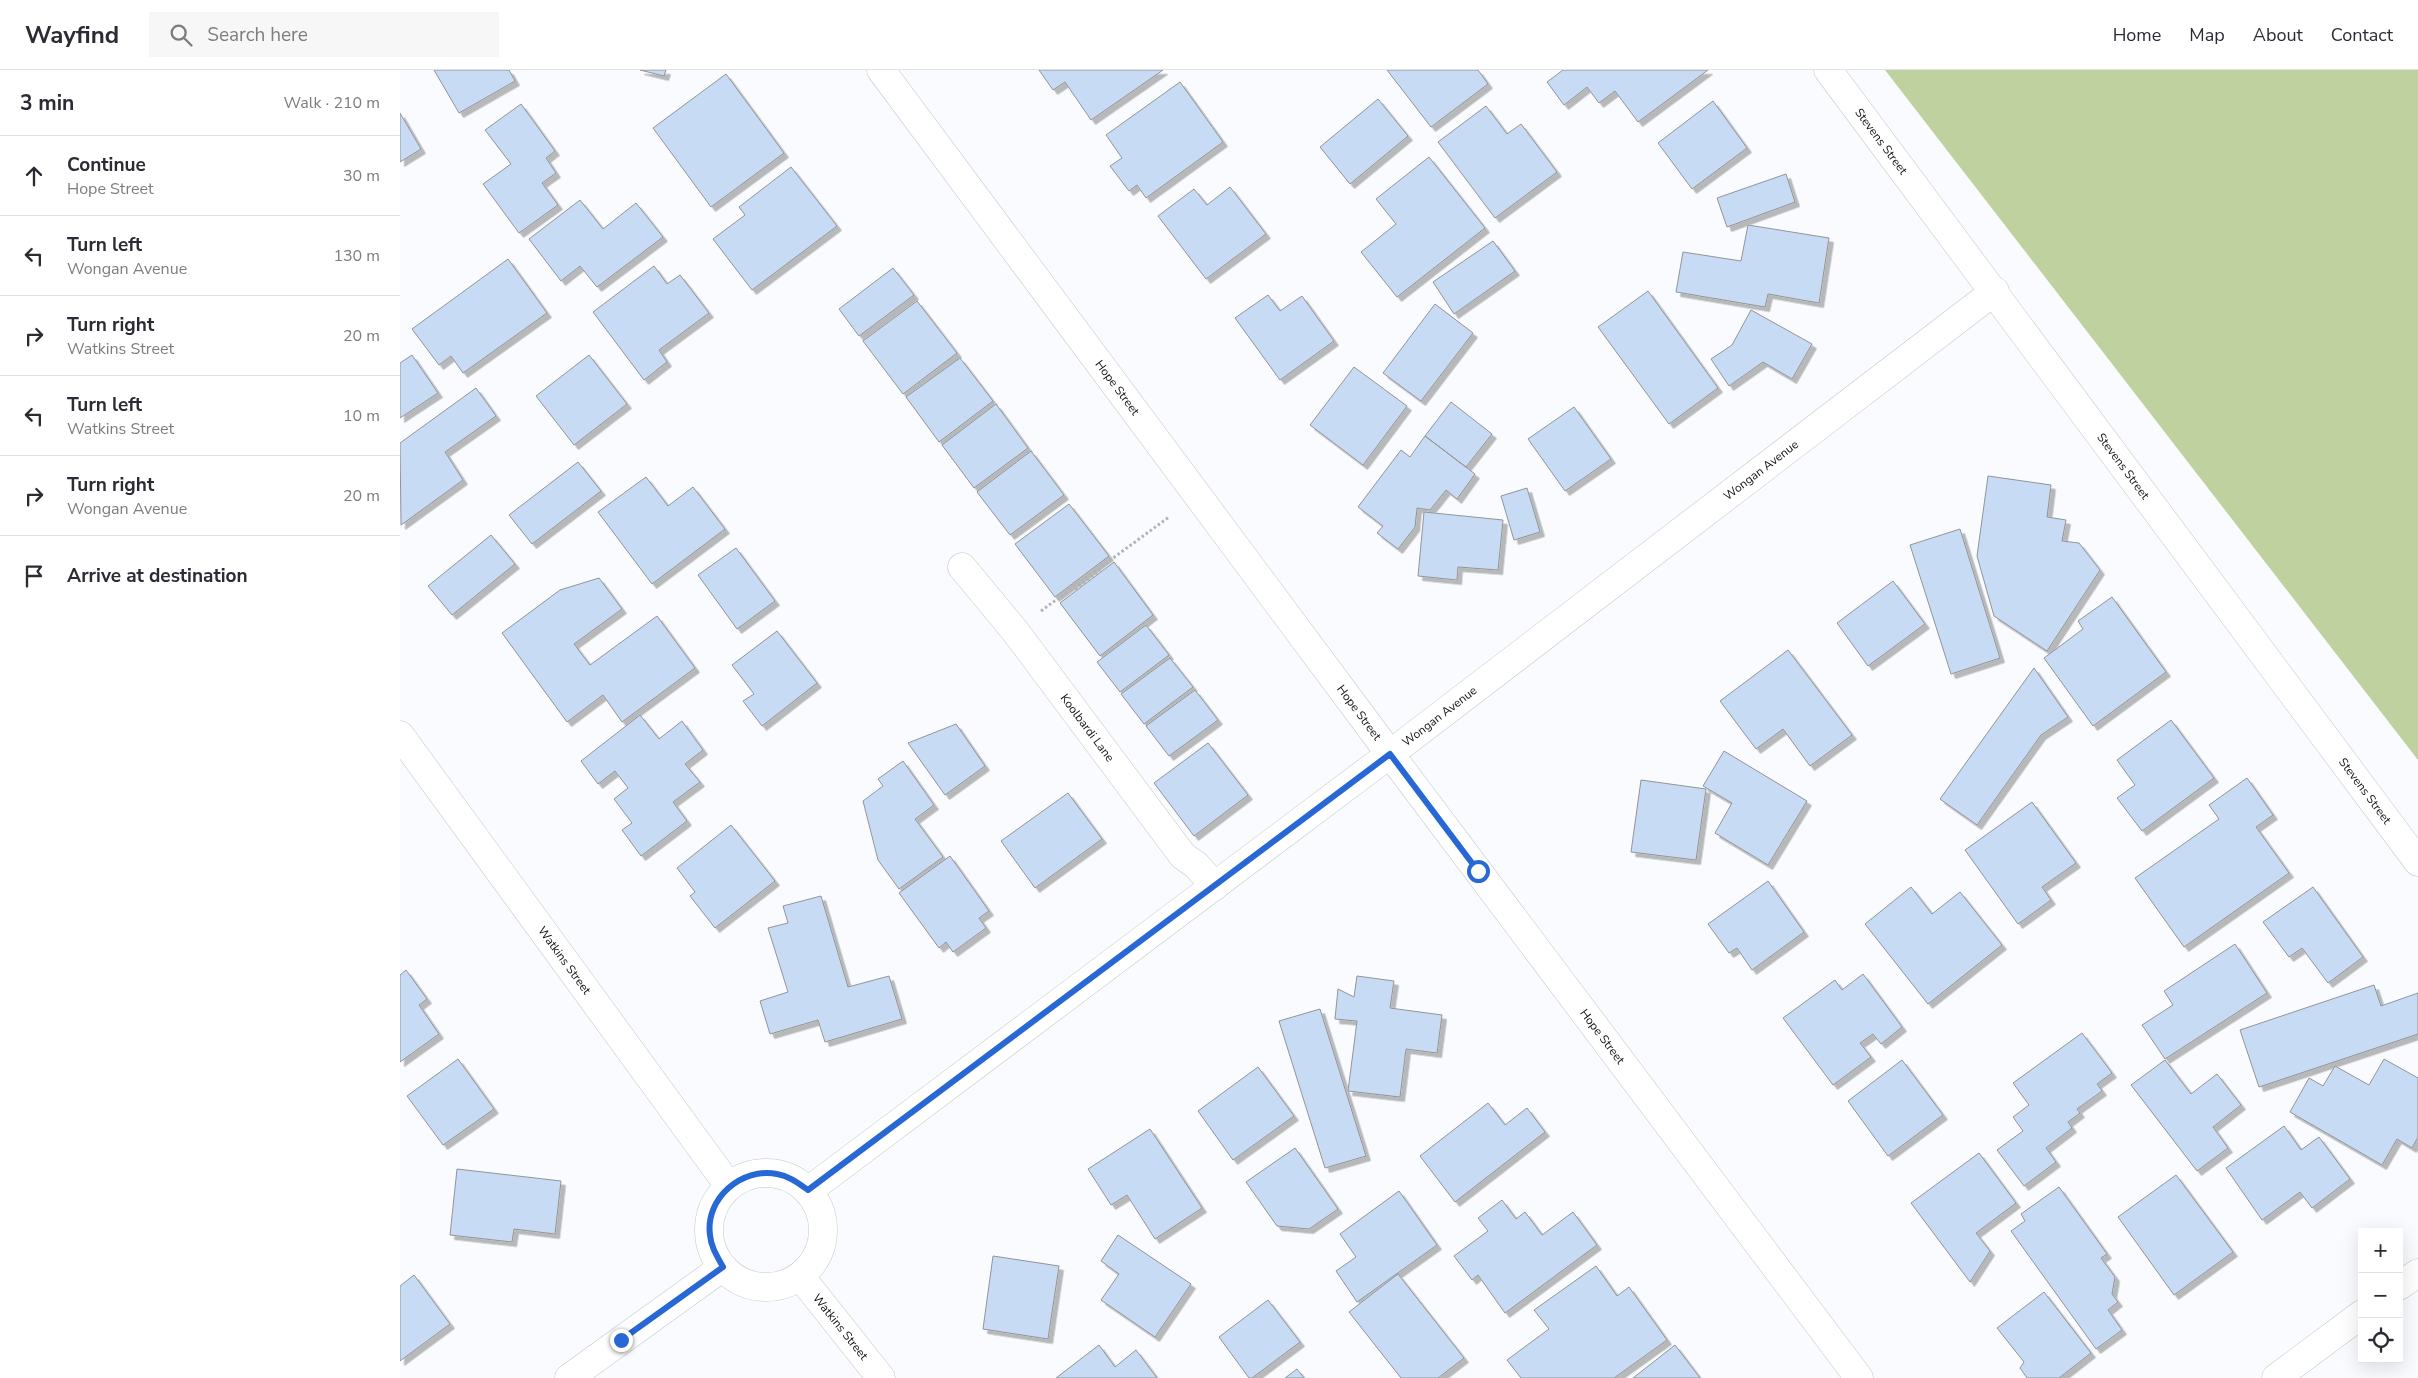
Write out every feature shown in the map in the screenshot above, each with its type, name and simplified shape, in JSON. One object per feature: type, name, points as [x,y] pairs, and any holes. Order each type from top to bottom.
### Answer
[{"type":"street","name":"Hope Street","points":[[881,70],[1390,754],[1860,1378]]},
{"type":"street","name":"Stevens Street","points":[[1828,70],[2418,862]]},
{"type":"street","name":"Wongan Avenue","points":[[808,1190],[1390,754],[1994,291]]},
{"type":"street","name":"Koolbardi Lane","points":[[962,567],[1015,631],[1183,856],[1196,865],[1215,886]]},
{"type":"street","name":"Watkins Street","points":[[400,735],[729,1186]]},
{"type":"street","points":[[760,1173],[786,1177],[808,1190],[818,1207],[823,1226],[821,1245],[813,1263],[800,1276],[784,1284],[768,1287],[751,1285],[735,1278],[723,1267],[709,1234],[711,1216],[718,1200],[729,1186],[744,1177],[760,1173]]},
{"type":"street","points":[[569,1378],[723,1267]]},
{"type":"street","points":[[2403,1283],[2418,1272]]},
{"type":"street","name":"Watkins Street","points":[[800,1276],[881,1378]]},
{"type":"street","points":[[2276,1378],[2358,1317]]},
{"type":"path","points":[[1015,631],[1169,517]]},
{"type":"path","points":[[1075,587],[1099,569]]},
{"type":"green space","points":[[1885,70],[2418,70],[2418,760]]},
{"type":"building","points":[[434,70],[509,70],[515,81],[459,113]]},
{"type":"building","points":[[640,70],[666,70],[664,76]]},
{"type":"building","points":[[1039,70],[1163,70],[1091,120],[1065,82],[1053,90]]},
{"type":"building","points":[[1387,70],[1478,70],[1488,84],[1431,127]]},
{"type":"building","points":[[1563,70],[1708,70],[1638,122],[1615,91],[1599,103],[1587,87],[1564,105],[1547,82]]},
{"type":"building","points":[[726,74],[784,153],[711,207],[653,128]]},
{"type":"building","points":[[1180,82],[1223,142],[1146,198],[1137,185],[1129,191],[1110,166],[1122,158],[1106,135]]},
{"type":"building","points":[[1378,99],[1408,136],[1350,184],[1320,147]]},
{"type":"building","points":[[1713,101],[1747,148],[1692,189],[1658,143]]},
{"type":"building","points":[[521,104],[555,151],[546,158],[556,173],[542,183],[558,205],[519,233],[483,184],[511,164],[485,130]]},
{"type":"building","points":[[1486,106],[1507,134],[1521,124],[1557,172],[1495,218],[1438,142]]},
{"type":"building","points":[[400,113],[421,149],[400,162]]},
{"type":"building","points":[[1429,157],[1485,228],[1397,297],[1361,252],[1396,224],[1376,199]]},
{"type":"building","points":[[791,167],[837,226],[752,290],[713,239],[745,215],[739,207]]},
{"type":"building","points":[[1786,174],[1795,202],[1727,227],[1717,198]]},
{"type":"building","points":[[1230,187],[1266,234],[1206,279],[1158,216],[1194,189],[1207,205]]},
{"type":"building","points":[[580,200],[603,229],[636,203],[663,237],[597,287],[580,266],[561,281],[529,239]]},
{"type":"building","points":[[1748,225],[1829,238],[1819,303],[1768,294],[1765,307],[1676,292],[1683,252],[1741,261]]},
{"type":"building","points":[[1493,241],[1515,271],[1454,314],[1433,282]]},
{"type":"building","points":[[508,259],[547,313],[463,373],[451,356],[439,365],[412,329]]},
{"type":"building","points":[[654,266],[667,284],[680,275],[709,313],[659,350],[667,362],[644,380],[593,312]]},
{"type":"building","points":[[893,268],[914,295],[859,336],[839,309]]},
{"type":"building","points":[[1648,291],[1718,388],[1669,424],[1598,327]]},
{"type":"building","points":[[1268,295],[1280,311],[1302,296],[1334,341],[1280,380],[1235,318]]},
{"type":"building","points":[[917,301],[957,353],[903,394],[863,341]]},
{"type":"building","points":[[1435,304],[1473,333],[1421,401],[1383,373]]},
{"type":"building","points":[[1751,310],[1812,344],[1792,379],[1763,362],[1729,386],[1711,359],[1732,345]]},
{"type":"building","points":[[412,355],[438,393],[400,418],[400,363]]},
{"type":"building","points":[[589,355],[627,404],[574,445],[536,396]]},
{"type":"building","points":[[960,358],[993,401],[939,442],[906,397]]},
{"type":"building","points":[[1354,367],[1407,406],[1363,465],[1310,425]]},
{"type":"building","points":[[476,388],[496,416],[445,452],[463,480],[401,525],[400,443]]},
{"type":"building","points":[[1451,402],[1492,434],[1466,467],[1425,436]]},
{"type":"building","points":[[996,404],[1028,448],[974,488],[942,445]]},
{"type":"building","points":[[1574,407],[1611,459],[1565,491],[1528,439]]},
{"type":"building","points":[[1425,436],[1475,474],[1457,499],[1446,490],[1430,510],[1417,508],[1415,527],[1398,549],[1377,533],[1383,526],[1358,507],[1401,450],[1410,457]]},
{"type":"building","points":[[1031,451],[1064,495],[1010,535],[977,492]]},
{"type":"building","points":[[578,462],[601,491],[532,544],[509,515]]},
{"type":"building","points":[[1988,476],[2051,485],[2047,517],[2066,520],[2062,541],[2079,543],[2100,570],[2047,651],[1994,616],[1977,556]]},
{"type":"building","points":[[646,477],[668,506],[693,487],[725,529],[652,584],[598,512]]},
{"type":"building","points":[[1527,488],[1540,532],[1514,540],[1501,496]]},
{"type":"building","points":[[1069,504],[1109,556],[1055,597],[1015,544]]},
{"type":"building","points":[[1424,512],[1503,520],[1498,570],[1458,567],[1457,580],[1418,576]]},
{"type":"building","points":[[1960,529],[2000,658],[1951,674],[1910,545]]},
{"type":"building","points":[[491,535],[515,564],[452,615],[428,586]]},
{"type":"building","points":[[736,548],[775,601],[737,629],[698,575]]},
{"type":"building","points":[[1114,562],[1153,615],[1100,656],[1060,603]]},
{"type":"building","points":[[599,578],[622,609],[574,644],[590,665],[657,616],[695,668],[622,722],[603,695],[567,722],[502,633],[560,590]]},
{"type":"building","points":[[1893,581],[1925,624],[1868,666],[1837,623]]},
{"type":"building","points":[[2112,597],[2166,672],[2093,726],[2044,658],[2083,629],[2078,621]]},
{"type":"building","points":[[1146,625],[1169,655],[1120,692],[1097,662]]},
{"type":"building","points":[[777,631],[817,683],[762,726],[743,701],[754,694],[732,665]]},
{"type":"building","points":[[1788,650],[1852,735],[1810,766],[1783,729],[1756,749],[1720,701]]},
{"type":"building","points":[[1170,658],[1193,687],[1144,724],[1121,694]]},
{"type":"building","points":[[2034,668],[2068,717],[2041,735],[1977,825],[1940,799]]},
{"type":"building","points":[[1195,690],[1218,720],[1169,756],[1146,726]]},
{"type":"building","points":[[640,715],[659,739],[682,721],[703,750],[685,764],[700,782],[673,802],[687,821],[641,856],[622,830],[632,823],[614,799],[628,788],[615,771],[598,784],[581,761]]},
{"type":"building","points":[[2171,720],[2214,778],[2142,831],[2117,798],[2135,785],[2117,760]]},
{"type":"building","points":[[956,724],[985,766],[945,795],[908,743]]},
{"type":"building","points":[[1208,743],[1248,795],[1194,836],[1154,783]]},
{"type":"building","points":[[1724,751],[1807,801],[1768,865],[1715,833],[1732,803],[1703,786]]},
{"type":"building","points":[[903,761],[934,805],[915,819],[943,857],[899,889],[878,860],[863,801],[883,786],[878,779]]},
{"type":"building","points":[[2247,778],[2273,815],[2256,827],[2289,873],[2184,947],[2135,878],[2219,819],[2209,805]]},
{"type":"building","points":[[1641,780],[1706,789],[1696,860],[1631,852]]},
{"type":"building","points":[[1068,793],[1102,839],[1035,888],[1001,841]]},
{"type":"building","points":[[2032,802],[2076,863],[2042,887],[2051,900],[2018,924],[1965,850]]},
{"type":"building","points":[[731,825],[775,881],[715,928],[690,896],[695,892],[677,868]]},
{"type":"building","points":[[950,856],[989,911],[979,918],[986,928],[953,952],[946,942],[939,948],[899,893]]},
{"type":"building","points":[[1768,881],[1804,932],[1752,970],[1737,948],[1729,953],[1708,924]]},
{"type":"building","points":[[1911,887],[1932,914],[1960,892],[2002,945],[1928,1004],[1865,924]]},
{"type":"building","points":[[2313,887],[2363,957],[2328,983],[2302,948],[2289,957],[2263,922]]},
{"type":"building","points":[[821,896],[848,987],[889,976],[902,1019],[825,1042],[818,1020],[770,1034],[760,1001],[788,992],[768,928],[788,923],[783,906]]},
{"type":"building","points":[[2235,944],[2267,993],[2165,1059],[2142,1025],[2173,1005],[2164,991]]},
{"type":"building","points":[[406,970],[427,999],[419,1005],[439,1034],[400,1062],[400,975]]},
{"type":"building","points":[[1863,974],[1902,1027],[1881,1044],[1873,1034],[1860,1043],[1871,1057],[1833,1085],[1783,1018],[1835,980],[1842,990]]},
{"type":"building","points":[[1357,976],[1394,981],[1390,1008],[1442,1015],[1437,1053],[1406,1049],[1400,1097],[1348,1091],[1357,1021],[1335,1019],[1338,989],[1354,997]]},
{"type":"building","points":[[2374,985],[2381,1006],[2418,993],[2418,1034],[2259,1087],[2240,1030]]},
{"type":"building","points":[[1320,1009],[1366,1156],[1325,1168],[1279,1021]]},
{"type":"building","points":[[2082,1033],[2112,1073],[2097,1084],[2102,1091],[2077,1109],[2080,1113],[2068,1122],[2072,1128],[2046,1148],[2056,1162],[2024,1186],[1997,1150],[2023,1131],[2013,1117],[2029,1105],[2013,1083]]},
{"type":"building","points":[[458,1059],[494,1109],[443,1145],[407,1096]]},
{"type":"building","points":[[2384,1059],[2418,1078],[2418,1137],[2412,1148],[2397,1139],[2382,1165],[2290,1112],[2309,1078],[2323,1086],[2335,1066],[2369,1085]]},
{"type":"building","points":[[1902,1060],[1943,1115],[1888,1156],[1848,1101]]},
{"type":"building","points":[[2165,1060],[2191,1094],[2217,1074],[2241,1105],[2213,1127],[2228,1148],[2197,1171],[2131,1085]]},
{"type":"building","points":[[1258,1067],[1294,1116],[1233,1160],[1198,1111]]},
{"type":"building","points":[[1488,1103],[1505,1125],[1527,1108],[1545,1132],[1455,1202],[1420,1156]]},
{"type":"building","points":[[2284,1126],[2301,1150],[2319,1137],[2350,1179],[2312,1208],[2300,1192],[2262,1220],[2226,1168]]},
{"type":"building","points":[[1150,1129],[1202,1208],[1155,1239],[1127,1195],[1111,1205],[1088,1169]]},
{"type":"building","points":[[1295,1148],[1338,1209],[1309,1229],[1277,1226],[1246,1182]]},
{"type":"building","points":[[1979,1153],[2016,1203],[1976,1233],[1990,1251],[1970,1282],[1911,1203]]},
{"type":"building","points":[[457,1169],[561,1181],[555,1234],[514,1229],[512,1242],[450,1235]]},
{"type":"building","points":[[2176,1175],[2233,1252],[2174,1295],[2118,1217]]},
{"type":"building","points":[[2059,1187],[2107,1254],[2101,1258],[2115,1277],[2112,1294],[2118,1302],[2108,1310],[2122,1330],[2096,1349],[2011,1231],[2025,1221],[2021,1214]]},
{"type":"building","points":[[1399,1191],[1437,1245],[1357,1302],[1336,1271],[1356,1257],[1340,1234]]},
{"type":"building","points":[[1502,1200],[1516,1219],[1525,1212],[1542,1235],[1573,1212],[1597,1245],[1505,1313],[1478,1275],[1472,1280],[1454,1256],[1488,1231],[1478,1218]]},
{"type":"building","points":[[1118,1235],[1191,1284],[1155,1337],[1101,1300],[1119,1274],[1101,1261]]},
{"type":"building","points":[[993,1256],[1059,1266],[1048,1339],[983,1329]]},
{"type":"building","points":[[1596,1266],[1617,1296],[1629,1287],[1667,1340],[1614,1378],[1521,1378],[1507,1360],[1549,1329],[1534,1310]]},
{"type":"building","points":[[1398,1274],[1464,1358],[1438,1378],[1401,1378],[1349,1312]]},
{"type":"building","points":[[414,1275],[450,1324],[400,1361],[400,1286]]},
{"type":"building","points":[[2044,1292],[2091,1353],[2059,1378],[2027,1378],[2020,1368],[2024,1362],[1997,1328]]},
{"type":"building","points":[[1268,1300],[1300,1342],[1252,1378],[1249,1378],[1219,1337]]},
{"type":"building","points":[[1099,1345],[1115,1367],[1136,1350],[1157,1378],[1056,1378]]},
{"type":"building","points":[[1675,1345],[1700,1378],[1633,1378]]},
{"type":"building","points":[[1297,1369],[1304,1378],[1285,1378]]},
{"type":"route","points":[[621,1340],[723,1267],[714,1251],[709,1234],[711,1216],[718,1200],[729,1186],[744,1177],[760,1173],[778,1174],[794,1180],[808,1190],[1390,754],[1478,871]]}]
